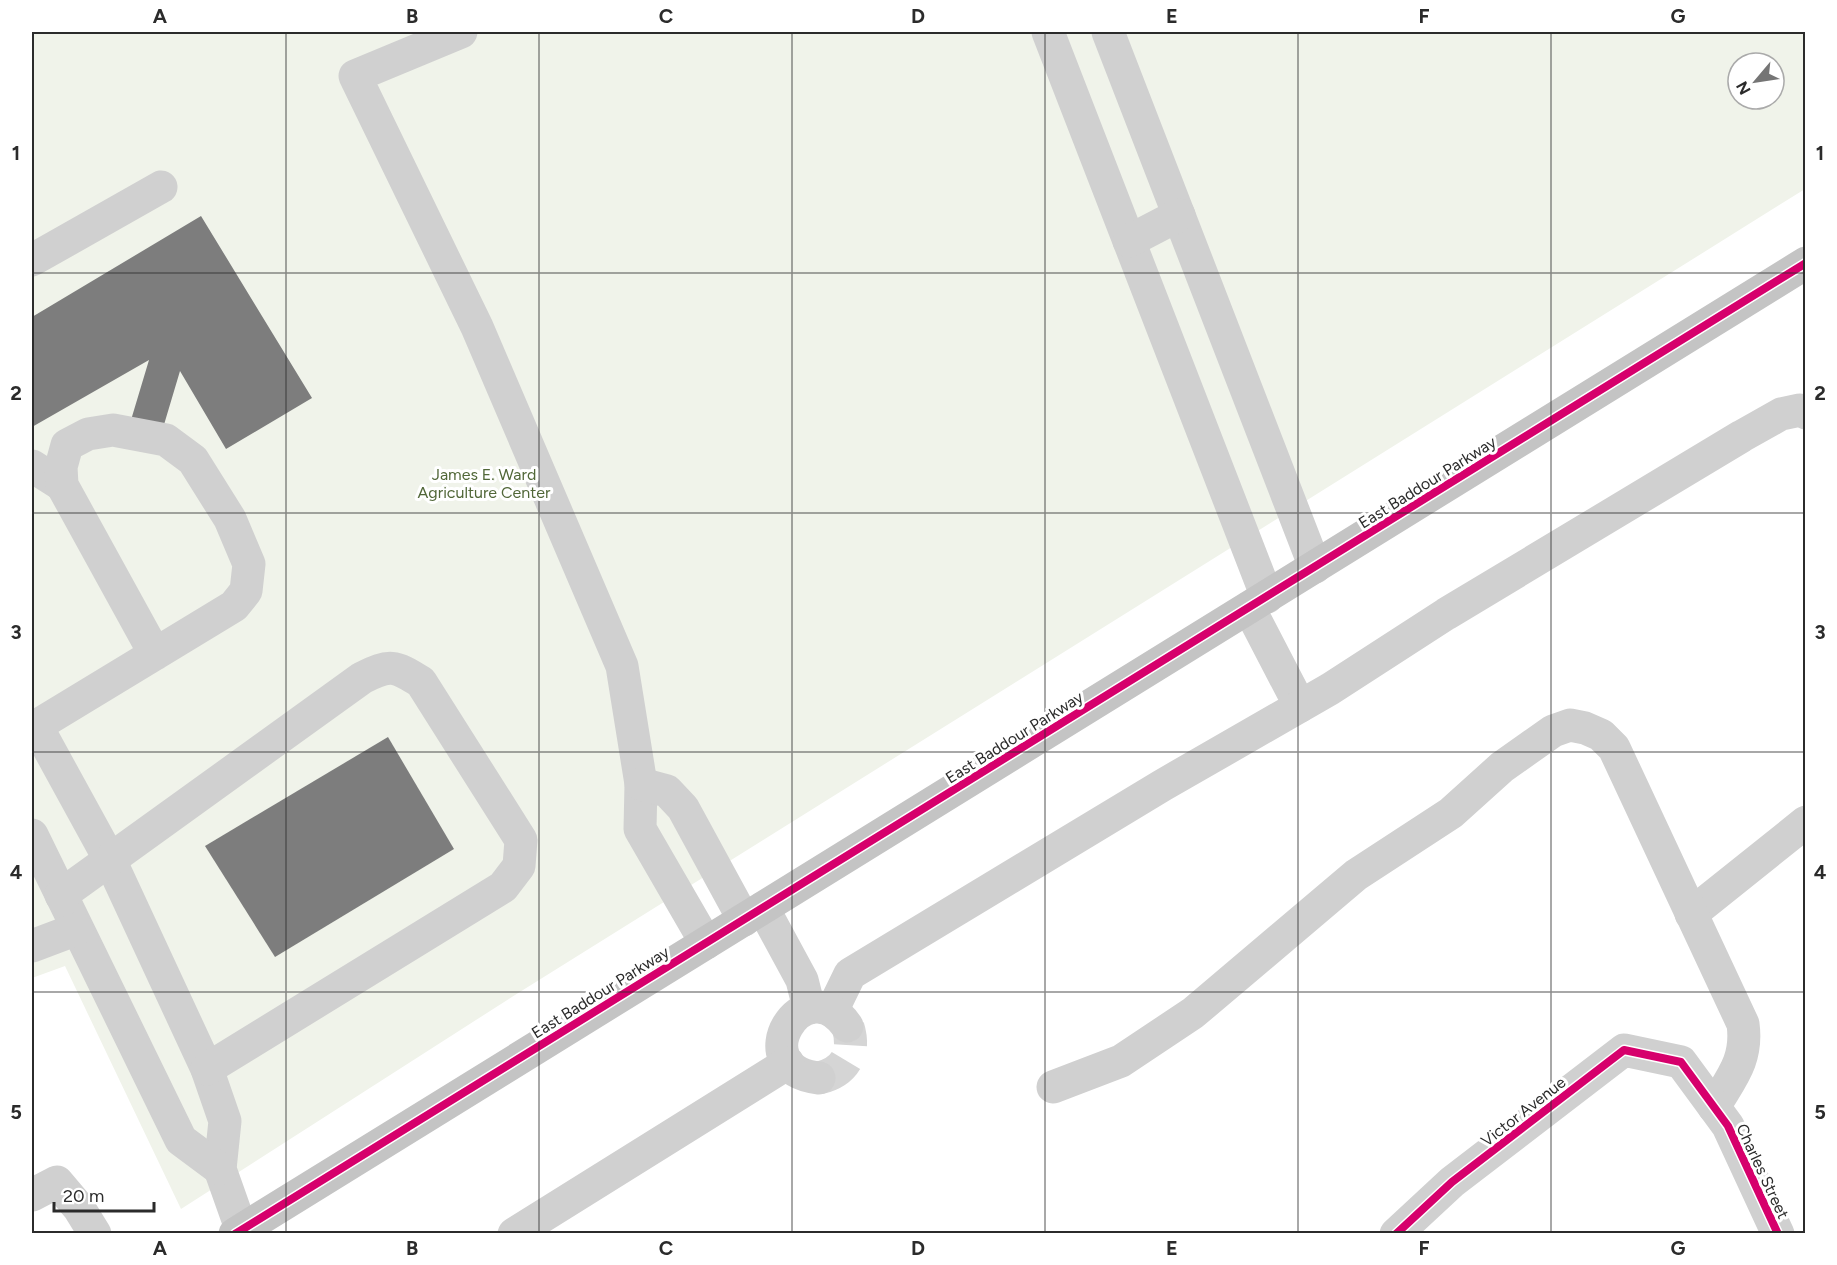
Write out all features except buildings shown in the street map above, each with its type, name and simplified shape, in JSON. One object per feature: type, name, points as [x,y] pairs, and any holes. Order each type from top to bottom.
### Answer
[{"type":"main road","name":"East Baddour Parkway","points":[[240,1232],[1806,263]]},
{"type":"street","points":[[461,32],[355,76],[477,327],[622,666],[641,784],[640,829],[706,943]]},
{"type":"street","points":[[1048,32],[1129,241],[1258,602],[1300,706]]},
{"type":"street","points":[[1108,32],[1316,567]]},
{"type":"street","points":[[32,260],[161,187]]},
{"type":"street","points":[[1129,241],[1179,215]]},
{"type":"street","points":[[830,1016],[850,974],[1163,784],[1300,706],[1446,614],[1742,436],[1781,414],[1800,410],[1806,413]]},
{"type":"street","points":[[155,654],[62,485],[61,467],[67,446],[88,434],[113,430],[166,440],[193,460],[230,519],[249,564],[246,591],[234,606],[155,654],[32,727],[42,736],[110,860],[207,1070],[225,1121],[220,1169],[240,1232]]},
{"type":"street","points":[[32,466],[62,485]]},
{"type":"street","points":[[61,895],[362,678],[383,667],[398,668],[421,682],[521,840],[519,866],[503,886],[207,1070]]},
{"type":"street","points":[[1053,1087],[1121,1061],[1193,1013],[1356,875],[1451,813],[1502,768],[1545,737],[1570,725],[1601,735],[1614,748],[1743,1024],[1746,1044],[1741,1060],[1714,1107]]},
{"type":"street","points":[[641,784],[667,791],[683,808],[753,914],[830,1016]]},
{"type":"street","points":[[1691,914],[1806,822]]},
{"type":"street","points":[[32,835],[181,1140],[220,1169]]},
{"type":"street","points":[[32,946],[77,929]]},
{"type":"street","points":[[819,1078],[807,1077],[788,1064],[781,1042],[784,1030],[798,1012],[830,1016]]},
{"type":"street","name":"Victor Avenue","points":[[1396,1233],[1452,1182],[1624,1050],[1681,1062]]},
{"type":"street","name":"Charles Street","points":[[1681,1062],[1728,1126],[1778,1233]]},
{"type":"street","points":[[514,1233],[788,1064]]},
{"type":"street","points":[[32,1195],[57,1182],[79,1208],[95,1233]]},
{"type":"green space","name":"James E. Ward Agriculture Center","points":[[32,32],[1805,32],[1805,189],[515,995],[181,1209],[65,966],[32,978]]},
{"type":"tunnel","points":[[819,1078],[836,1071],[846,1060],[850,1045],[848,1027]]},
{"type":"cycle path","points":[[235,1234],[1806,263]]},
{"type":"cycle path","points":[[1396,1234],[1452,1182],[1624,1050],[1681,1062],[1728,1126],[1778,1234]]}]
